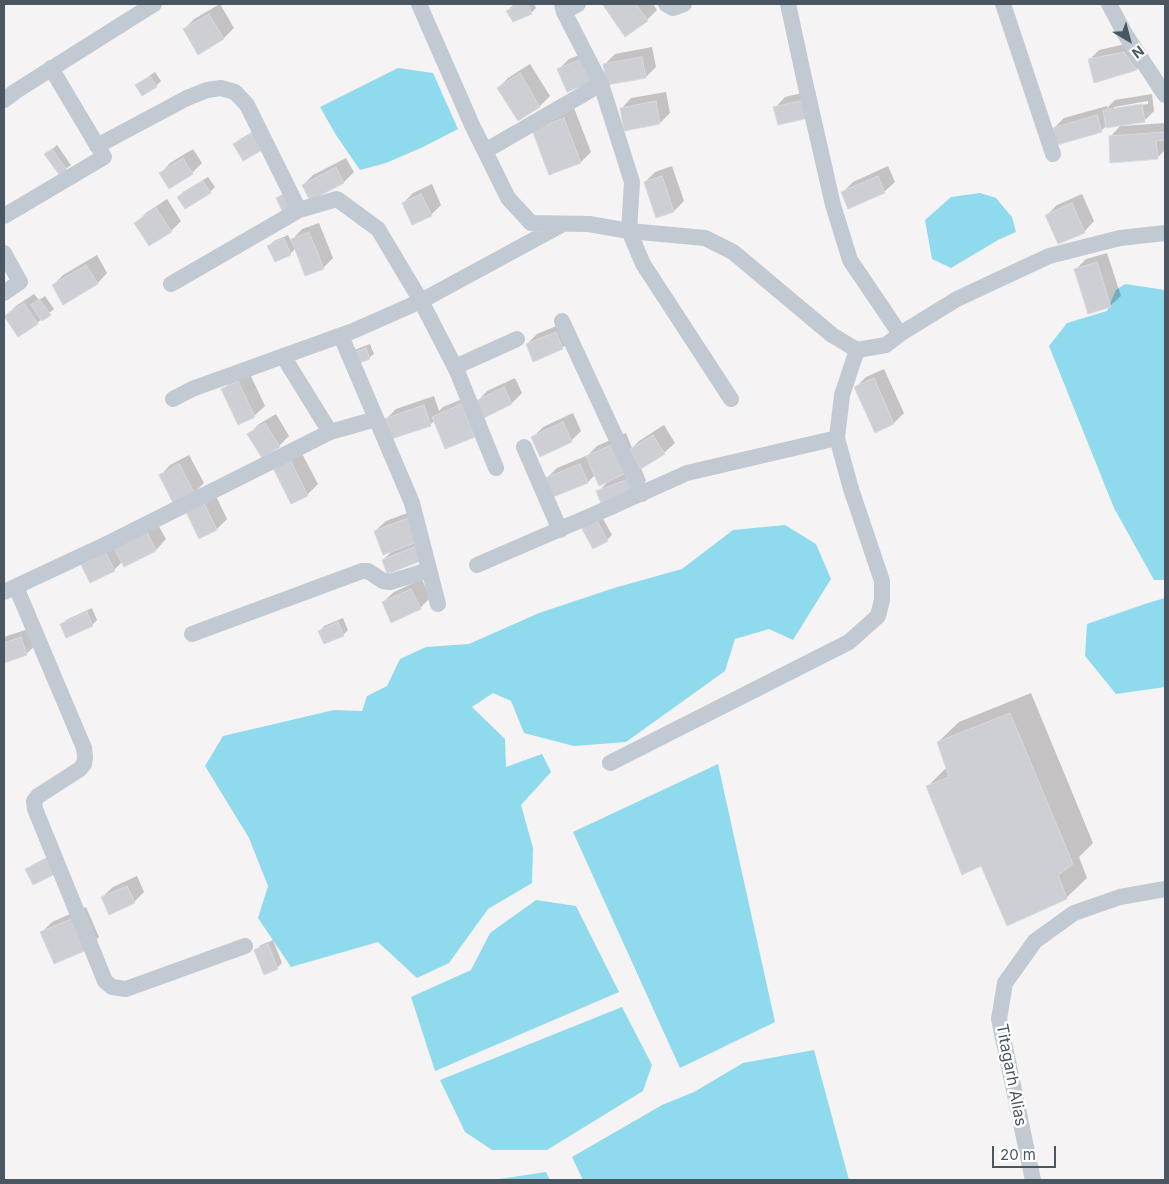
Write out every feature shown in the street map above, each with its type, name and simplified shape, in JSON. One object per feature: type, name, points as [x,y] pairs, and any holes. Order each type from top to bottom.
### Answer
[{"type":"street","points":[[4,100],[51,68],[154,4]]},
{"type":"street","points":[[419,4],[472,125],[508,198],[531,223],[589,224],[705,238],[733,252],[832,335],[857,350],[886,345],[900,334],[957,299],[1049,256],[1120,238],[1165,233]]},
{"type":"street","points":[[578,4],[563,8],[601,84],[632,182],[630,230],[643,264],[731,399]]},
{"type":"street","points":[[666,4],[673,8],[684,4]]},
{"type":"street","points":[[788,4],[833,205],[850,260],[900,334]]},
{"type":"street","points":[[1003,4],[1053,154]]},
{"type":"street","points":[[1109,4],[1125,34],[1165,96]]},
{"type":"street","points":[[4,216],[104,157],[51,68]]},
{"type":"street","points":[[484,151],[601,84]]},
{"type":"street","points":[[97,146],[186,98],[207,90],[221,88],[236,92],[247,105],[299,210]]},
{"type":"street","points":[[171,284],[299,210],[337,199],[378,229],[421,301],[455,367],[496,468]]},
{"type":"street","points":[[174,399],[192,388],[341,336],[421,301],[563,224]]},
{"type":"street","points":[[4,253],[20,282],[4,293]]},
{"type":"street","points":[[562,321],[642,494]]},
{"type":"street","points":[[341,336],[412,503],[438,604]]},
{"type":"street","points":[[455,367],[517,339]]},
{"type":"street","points":[[610,763],[849,642],[878,616],[882,600],[882,581],[837,438],[842,395],[857,350]]},
{"type":"street","points":[[283,356],[330,432]]},
{"type":"street","points":[[245,946],[126,989],[112,987],[105,981],[35,809],[34,801],[38,796],[80,769],[86,758],[84,748],[10,590],[109,543],[330,432],[376,419]]},
{"type":"street","points":[[477,565],[687,474],[837,438]]},
{"type":"street","points":[[524,447],[560,530]]},
{"type":"street","points":[[192,634],[362,571],[368,571],[383,581],[390,582],[429,570]]},
{"type":"street","name":"Titagarh Alias","points":[[1033,1180],[999,1019],[1005,983],[1034,941],[1074,913],[1120,897],[1165,889]]},
{"type":"water","points":[[398,68],[433,73],[458,129],[386,163],[360,170],[336,135],[320,107]]},
{"type":"water","points":[[980,193],[996,198],[1012,217],[1016,232],[998,240],[951,268],[932,259],[925,220],[951,197]]},
{"type":"water","points":[[1125,284],[1165,290],[1165,580],[1154,580],[1114,508],[1049,346],[1067,323],[1107,311],[1116,290]]},
{"type":"water","points":[[785,525],[816,544],[831,579],[793,640],[769,629],[735,639],[725,671],[626,742],[574,746],[524,733],[511,701],[493,693],[472,707],[505,739],[506,767],[542,754],[551,772],[521,805],[533,848],[532,883],[488,909],[449,963],[417,978],[378,942],[291,967],[258,918],[268,886],[249,838],[205,766],[223,736],[334,710],[362,711],[367,696],[387,686],[400,659],[426,647],[469,644],[539,613],[614,588],[682,569],[733,530]]},
{"type":"water","points":[[1165,598],[1165,687],[1116,694],[1085,656],[1087,624]]},
{"type":"water","points":[[718,764],[775,1022],[680,1068],[573,832]]},
{"type":"water","points":[[536,900],[576,906],[619,992],[435,1071],[411,997],[471,970],[490,933]]},
{"type":"water","points":[[622,1007],[652,1065],[643,1091],[547,1150],[492,1150],[465,1132],[440,1080]]},
{"type":"water","points":[[814,1050],[849,1180],[583,1180],[572,1157],[662,1105],[694,1092],[743,1063]]},
{"type":"water","points":[[546,1172],[550,1180],[493,1180]]},
{"type":"building","points":[[519,4],[528,4],[532,14],[513,22],[506,11]]},
{"type":"building","points":[[604,4],[636,4],[648,21],[625,37]]},
{"type":"building","points":[[209,14],[224,39],[198,55],[183,29]]},
{"type":"building","points":[[1124,52],[1137,70],[1094,83],[1088,59]]},
{"type":"building","points":[[642,57],[646,78],[607,85],[603,64]]},
{"type":"building","points":[[582,59],[592,82],[567,92],[557,69]]},
{"type":"building","points":[[520,73],[540,107],[518,121],[497,88]]},
{"type":"building","points":[[150,76],[157,87],[142,96],[135,85]]},
{"type":"building","points":[[805,100],[809,118],[778,125],[773,107]]},
{"type":"building","points":[[656,101],[660,124],[624,131],[620,108]]},
{"type":"building","points":[[1142,104],[1145,122],[1106,128],[1103,110]]},
{"type":"building","points":[[1097,115],[1102,132],[1057,145],[1053,128]]},
{"type":"building","points":[[564,118],[581,163],[549,175],[532,130]]},
{"type":"building","points":[[254,132],[264,149],[243,161],[233,144]]},
{"type":"building","points":[[1165,132],[1165,140],[1156,141],[1158,159],[1110,163],[1109,136]]},
{"type":"building","points":[[52,149],[67,170],[60,176],[44,154]]},
{"type":"building","points":[[183,158],[193,174],[169,189],[159,173]]},
{"type":"building","points":[[336,167],[344,183],[310,201],[302,185]]},
{"type":"building","points":[[662,176],[674,212],[656,218],[644,182]]},
{"type":"building","points":[[878,176],[885,193],[848,209],[841,192]]},
{"type":"building","points":[[203,181],[211,193],[185,209],[177,197]]},
{"type":"building","points":[[285,193],[293,210],[284,215],[276,198]]},
{"type":"building","points":[[421,194],[432,216],[412,225],[402,203]]},
{"type":"building","points":[[1072,203],[1085,233],[1058,244],[1045,215]]},
{"type":"building","points":[[156,208],[172,232],[149,246],[134,223]]},
{"type":"building","points":[[309,232],[324,269],[305,276],[291,239]]},
{"type":"building","points":[[284,238],[291,255],[275,262],[267,246]]},
{"type":"building","points":[[1097,262],[1111,307],[1088,314],[1074,269]]},
{"type":"building","points":[[86,265],[98,284],[63,305],[52,285]]},
{"type":"building","points":[[39,299],[51,315],[42,321],[31,305]]},
{"type":"building","points":[[24,303],[38,324],[18,337],[4,316]]},
{"type":"building","points":[[556,332],[563,349],[533,362],[526,344]]},
{"type":"building","points":[[366,348],[370,359],[352,366],[348,355]]},
{"type":"building","points":[[874,378],[894,424],[875,433],[854,387]]},
{"type":"building","points":[[238,381],[255,417],[238,425],[221,389]]},
{"type":"building","points":[[504,387],[512,404],[484,418],[476,401]]},
{"type":"building","points":[[461,404],[475,437],[445,449],[432,417]]},
{"type":"building","points":[[424,405],[431,426],[391,439],[384,419]]},
{"type":"building","points":[[563,422],[572,442],[540,457],[531,437]]},
{"type":"building","points":[[265,423],[280,447],[262,458],[247,434]]},
{"type":"building","points":[[653,435],[665,454],[639,470],[627,451]]},
{"type":"building","points":[[616,443],[628,472],[599,486],[586,456]]},
{"type":"building","points":[[289,457],[308,496],[291,504],[272,466]]},
{"type":"building","points":[[179,464],[195,494],[174,505],[159,475]]},
{"type":"building","points":[[580,464],[588,483],[553,497],[545,478]]},
{"type":"building","points":[[631,478],[637,492],[602,506],[596,491]]},
{"type":"building","points":[[204,503],[217,530],[199,539],[186,512]]},
{"type":"building","points":[[408,518],[417,542],[383,555],[374,531]]},
{"type":"building","points":[[596,519],[608,541],[593,549],[581,527]]},
{"type":"building","points":[[146,530],[156,551],[124,567],[113,546]]},
{"type":"building","points":[[416,546],[421,561],[387,574],[382,560]]},
{"type":"building","points":[[106,553],[115,571],[90,583],[81,565]]},
{"type":"building","points":[[411,589],[421,609],[391,623],[382,602]]},
{"type":"building","points":[[87,612],[93,626],[66,638],[60,624]]},
{"type":"building","points":[[338,622],[344,636],[324,644],[318,631]]},
{"type":"building","points":[[21,637],[27,655],[4,663],[4,643]]},
{"type":"building","points":[[1010,713],[1073,864],[1058,875],[1067,899],[1007,926],[981,866],[962,875],[926,786],[949,777],[937,742]]},
{"type":"building","points":[[47,859],[55,874],[33,885],[25,869]]},
{"type":"building","points":[[127,886],[135,903],[109,915],[101,897]]},
{"type":"building","points":[[76,917],[89,949],[54,964],[40,932]]},
{"type":"building","points":[[268,944],[278,969],[264,975],[254,950]]}]
